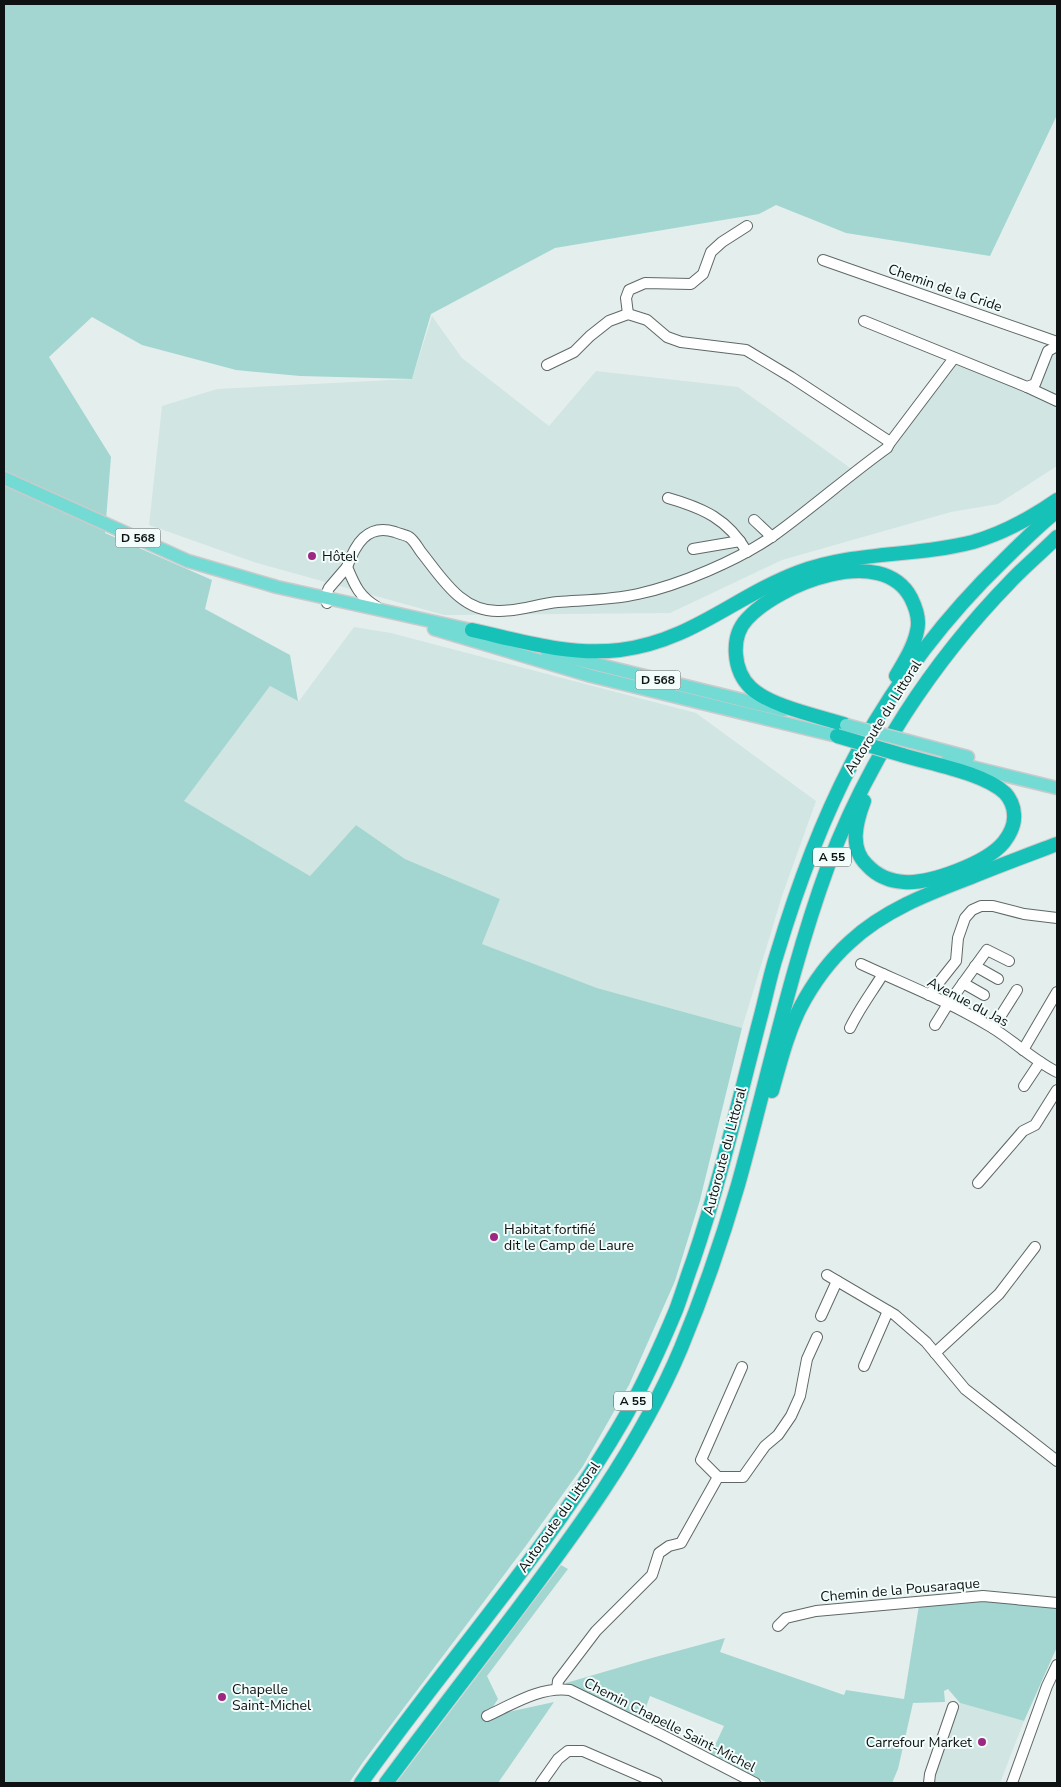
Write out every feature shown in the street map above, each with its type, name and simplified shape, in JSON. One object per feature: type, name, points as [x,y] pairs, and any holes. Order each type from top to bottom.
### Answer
[{"type":"highway","points":[[472,630],[560,650],[622,650],[652,644],[689,630],[780,580],[801,571],[834,561],[943,548],[973,542],[1002,532],[1024,521],[1057,500]]},
{"type":"highway","name":"Autoroute du Littoral","points":[[361,1783],[393,1738],[510,1587],[564,1512],[626,1414],[677,1307],[704,1230],[776,956],[804,874],[831,806],[859,749],[896,689],[934,636],[965,600],[1024,540],[1057,511]]},
{"type":"highway","name":"Autoroute du Littoral","points":[[386,1783],[582,1523],[624,1458],[656,1401],[701,1299],[723,1236],[807,927],[829,864],[849,815],[874,766],[902,719],[935,670],[998,596],[1057,537]]},
{"type":"highway","points":[[776,956],[795,887],[827,802],[853,750],[911,648],[918,630],[918,617],[913,601],[904,586],[887,575],[875,572],[857,571],[806,582],[760,607],[746,620],[738,637],[736,650],[739,670],[751,688],[762,696],[783,705],[846,724]]},
{"type":"highway","points":[[834,735],[905,749],[974,776],[1001,790],[1007,796],[1014,810],[1012,831],[1004,842],[979,860],[948,873],[927,879],[905,882],[888,879],[874,873],[863,862],[857,848],[855,831],[869,788],[900,730],[950,658],[998,596]]},
{"type":"highway","points":[[723,1236],[789,1036],[800,1009],[818,979],[850,942],[880,919],[934,892],[1057,844]]},
{"type":"main road","name":"D 568","points":[[4,478],[188,561],[234,576],[435,630],[591,676],[834,735]]},
{"type":"main road","name":"D 568","points":[[334,602],[380,609],[472,630],[559,655],[846,724],[905,749],[1057,788]]},
{"type":"main road","name":"D 568","points":[[905,749],[1057,780]]},
{"type":"street","points":[[628,314],[626,298],[629,290],[645,283],[691,284],[703,274],[711,252],[722,242],[748,226]]},
{"type":"street","name":"Chemin de la Cride","points":[[823,260],[1057,342]]},
{"type":"street","points":[[547,365],[574,352],[609,321],[628,314],[647,320],[666,337],[681,342],[746,350],[887,440],[889,444]]},
{"type":"street","points":[[864,321],[1057,401]]},
{"type":"street","points":[[1027,387],[1035,384],[1048,351],[1057,346]]},
{"type":"street","points":[[355,586],[354,595],[334,602],[329,588],[347,567],[354,548],[369,533],[389,530],[409,537],[458,598],[473,607],[498,612],[522,610],[555,602],[638,594],[714,568],[772,537],[887,448],[954,358]]},
{"type":"street","points":[[668,498],[696,506],[727,527],[747,552]]},
{"type":"street","points":[[754,520],[772,537]]},
{"type":"street","points":[[693,549],[740,541]]},
{"type":"street","points":[[347,567],[355,586],[366,600],[380,609]]},
{"type":"street","points":[[929,995],[956,962],[958,938],[965,918],[972,910],[981,906],[993,906],[1024,914],[1057,918]]},
{"type":"street","points":[[935,1024],[987,950],[1009,961]]},
{"type":"street","name":"Avenue du Jas","points":[[861,964],[948,1004],[993,1028],[1057,1072]]},
{"type":"street","points":[[975,966],[998,979]]},
{"type":"street","points":[[850,1028],[858,1011],[870,996],[883,974]]},
{"type":"street","points":[[963,983],[984,995]]},
{"type":"street","points":[[993,1028],[1016,990]]},
{"type":"street","points":[[1023,1050],[1057,992]]},
{"type":"street","points":[[1024,1086],[1040,1062]]},
{"type":"street","points":[[978,1182],[1023,1131],[1035,1125],[1057,1090]]},
{"type":"street","points":[[935,1353],[999,1294],[1034,1247]]},
{"type":"street","points":[[826,1275],[888,1311],[926,1342],[965,1389],[1057,1461]]},
{"type":"street","points":[[821,1316],[838,1281]]},
{"type":"street","points":[[864,1366],[888,1311]]},
{"type":"street","points":[[742,1367],[701,1460],[718,1477],[743,1477],[765,1446],[778,1435],[791,1416],[800,1396],[807,1359],[817,1337]]},
{"type":"street","points":[[488,1716],[532,1695],[557,1688],[558,1682],[596,1631],[652,1575],[659,1553],[669,1546],[681,1543],[718,1477]]},
{"type":"street","name":"Chemin de la Pousaraque","points":[[778,1626],[786,1618],[816,1611],[983,1596],[1057,1603]]},
{"type":"street","points":[[1012,1783],[1047,1686],[1057,1665]]},
{"type":"street","name":"Chemin Chapelle Saint-Michel","points":[[557,1688],[570,1690],[755,1783]]},
{"type":"street","points":[[929,1783],[930,1774],[953,1707]]},
{"type":"street","points":[[541,1783],[558,1758],[568,1751],[582,1751],[635,1779],[657,1783]]},
{"type":"shaded area","points":[[4,4],[1057,4],[1057,115],[990,256],[846,233],[776,205],[759,214],[555,248],[431,314],[412,379],[300,376],[236,370],[142,345],[92,317],[49,357],[111,457],[105,533],[212,580],[205,609],[290,655],[298,701],[270,686],[184,801],[310,876],[356,825],[405,859],[500,899],[482,944],[597,988],[742,1028],[700,1200],[675,1281],[629,1385],[583,1466],[349,1783],[4,1783]]},
{"type":"shaded area","points":[[432,316],[462,358],[549,426],[596,371],[738,387],[853,470],[884,448],[954,358],[1027,387],[1057,350],[1057,466],[998,504],[951,512],[782,560],[670,613],[444,615],[257,563],[149,525],[162,406],[217,389],[412,379]]},
{"type":"shaded area","points":[[354,627],[391,633],[696,713],[816,801],[782,896],[742,1028],[597,988],[481,944],[500,899],[405,859],[356,825],[310,876],[183,801],[270,686],[299,701]]},
{"type":"shaded area","points":[[561,1565],[568,1569],[487,1676],[498,1699],[491,1710],[494,1715],[554,1702],[498,1783],[396,1783]]},
{"type":"shaded area","points":[[986,1600],[1057,1606],[1057,1647],[1024,1721],[960,1703],[948,1689],[944,1691],[945,1702],[913,1703],[898,1769],[892,1783],[768,1783],[710,1756],[724,1726],[650,1696],[641,1721],[567,1687],[566,1683],[725,1638],[720,1652],[844,1695],[846,1690],[904,1699],[919,1605]]},
{"type":"shaded area","points":[[960,1703],[1024,1721],[1000,1783],[933,1783],[935,1769]]},
{"type":"place","name":"Hôtel","points":[[312,556]]},
{"type":"place","name":"Habitat fortifié dit le Camp de Laure","points":[[494,1237]]},
{"type":"place","name":"Chapelle Saint-Michel","points":[[222,1697]]},
{"type":"place","name":"Carrefour Market","points":[[982,1742]]}]
